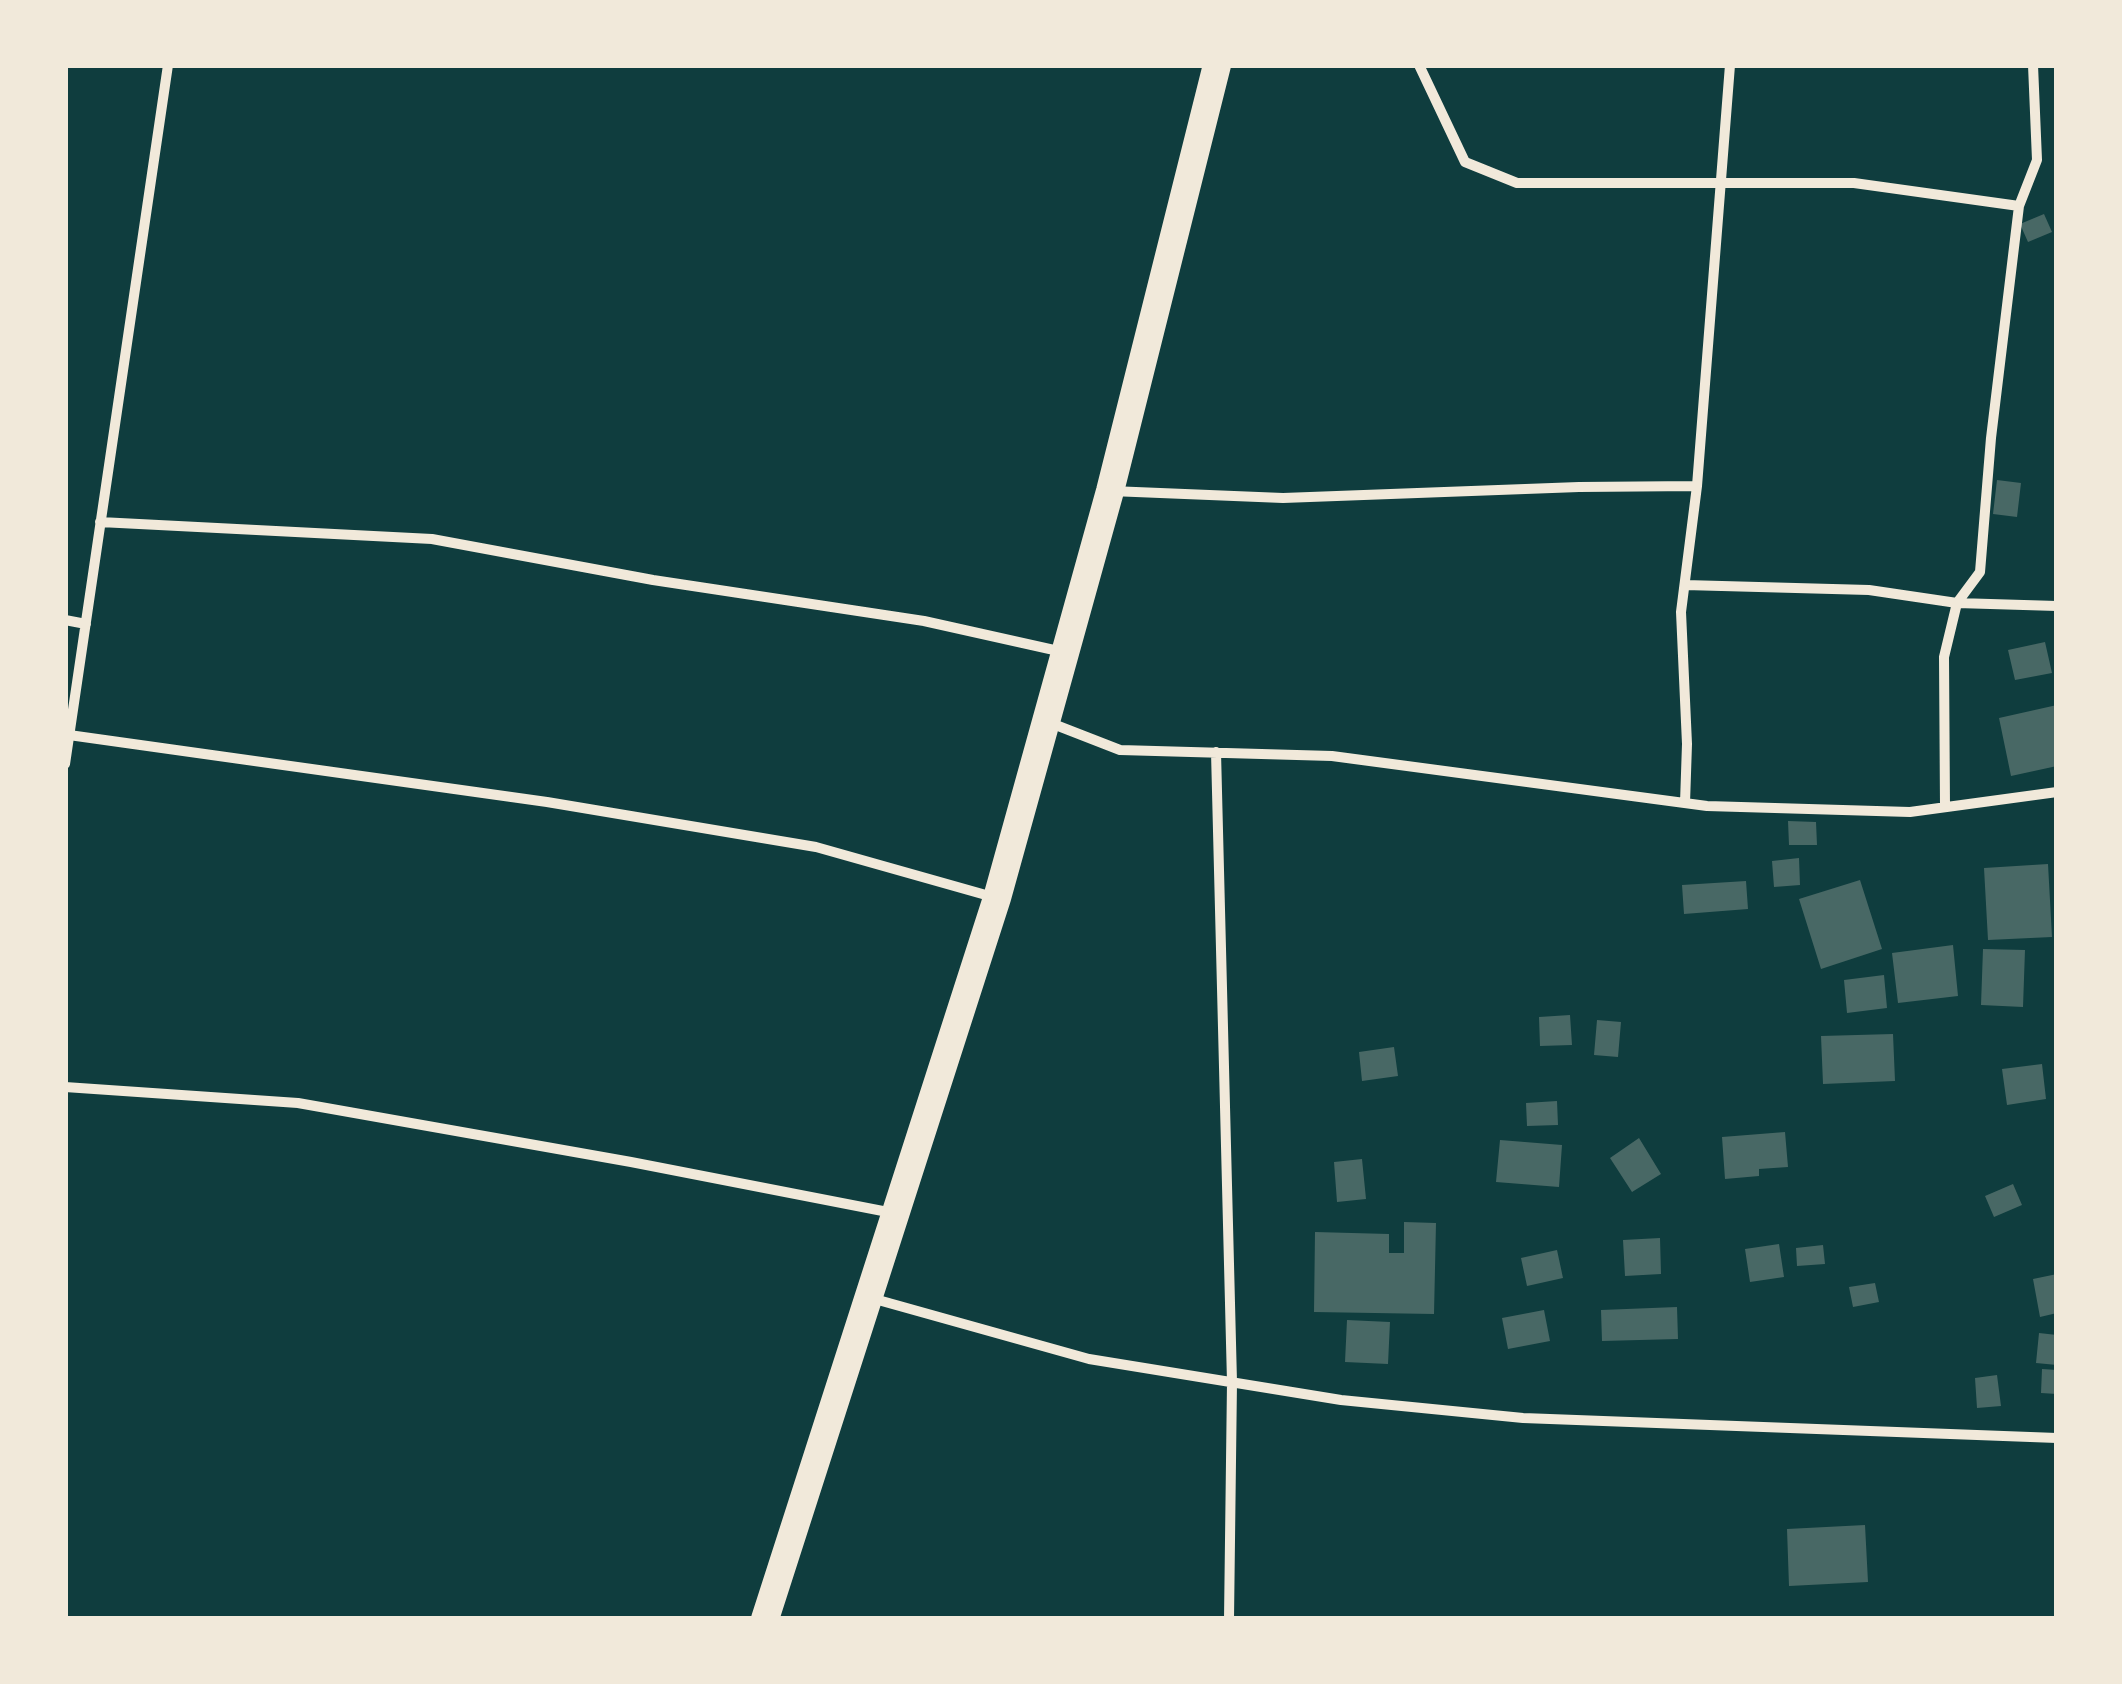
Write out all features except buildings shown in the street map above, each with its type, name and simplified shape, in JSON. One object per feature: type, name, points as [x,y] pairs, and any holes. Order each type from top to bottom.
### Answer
[{"type":"highway","points":[[765,1619],[997,898],[1110,490],[1217,65]]},
{"type":"street","points":[[65,764],[168,65]]},
{"type":"street","points":[[1420,65],[1466,162],[1517,183],[1854,184],[2019,206]]},
{"type":"street","points":[[1686,803],[1682,612],[1697,486],[1730,65]]},
{"type":"street","points":[[1944,807],[1944,657],[1957,602],[1980,572],[1991,438],[2019,206],[2037,160],[2033,65]]},
{"type":"street","points":[[1110,490],[1282,498],[1697,486]]},
{"type":"street","points":[[100,522],[432,539],[653,580],[924,621],[1064,652]]},
{"type":"street","points":[[1685,584],[1869,590],[1957,602],[2057,606]]},
{"type":"street","points":[[65,620],[86,624]]},
{"type":"street","points":[[1046,722],[1120,750],[1332,756],[1686,803],[1910,812],[2057,792]]},
{"type":"street","points":[[69,734],[528,800],[816,847],[997,898]]},
{"type":"street","points":[[1216,752],[1232,1382],[1229,1619]]},
{"type":"street","points":[[65,1087],[298,1103],[894,1213]]},
{"type":"street","points":[[868,1298],[1089,1359],[1341,1400],[1523,1418],[2057,1438]]}]
